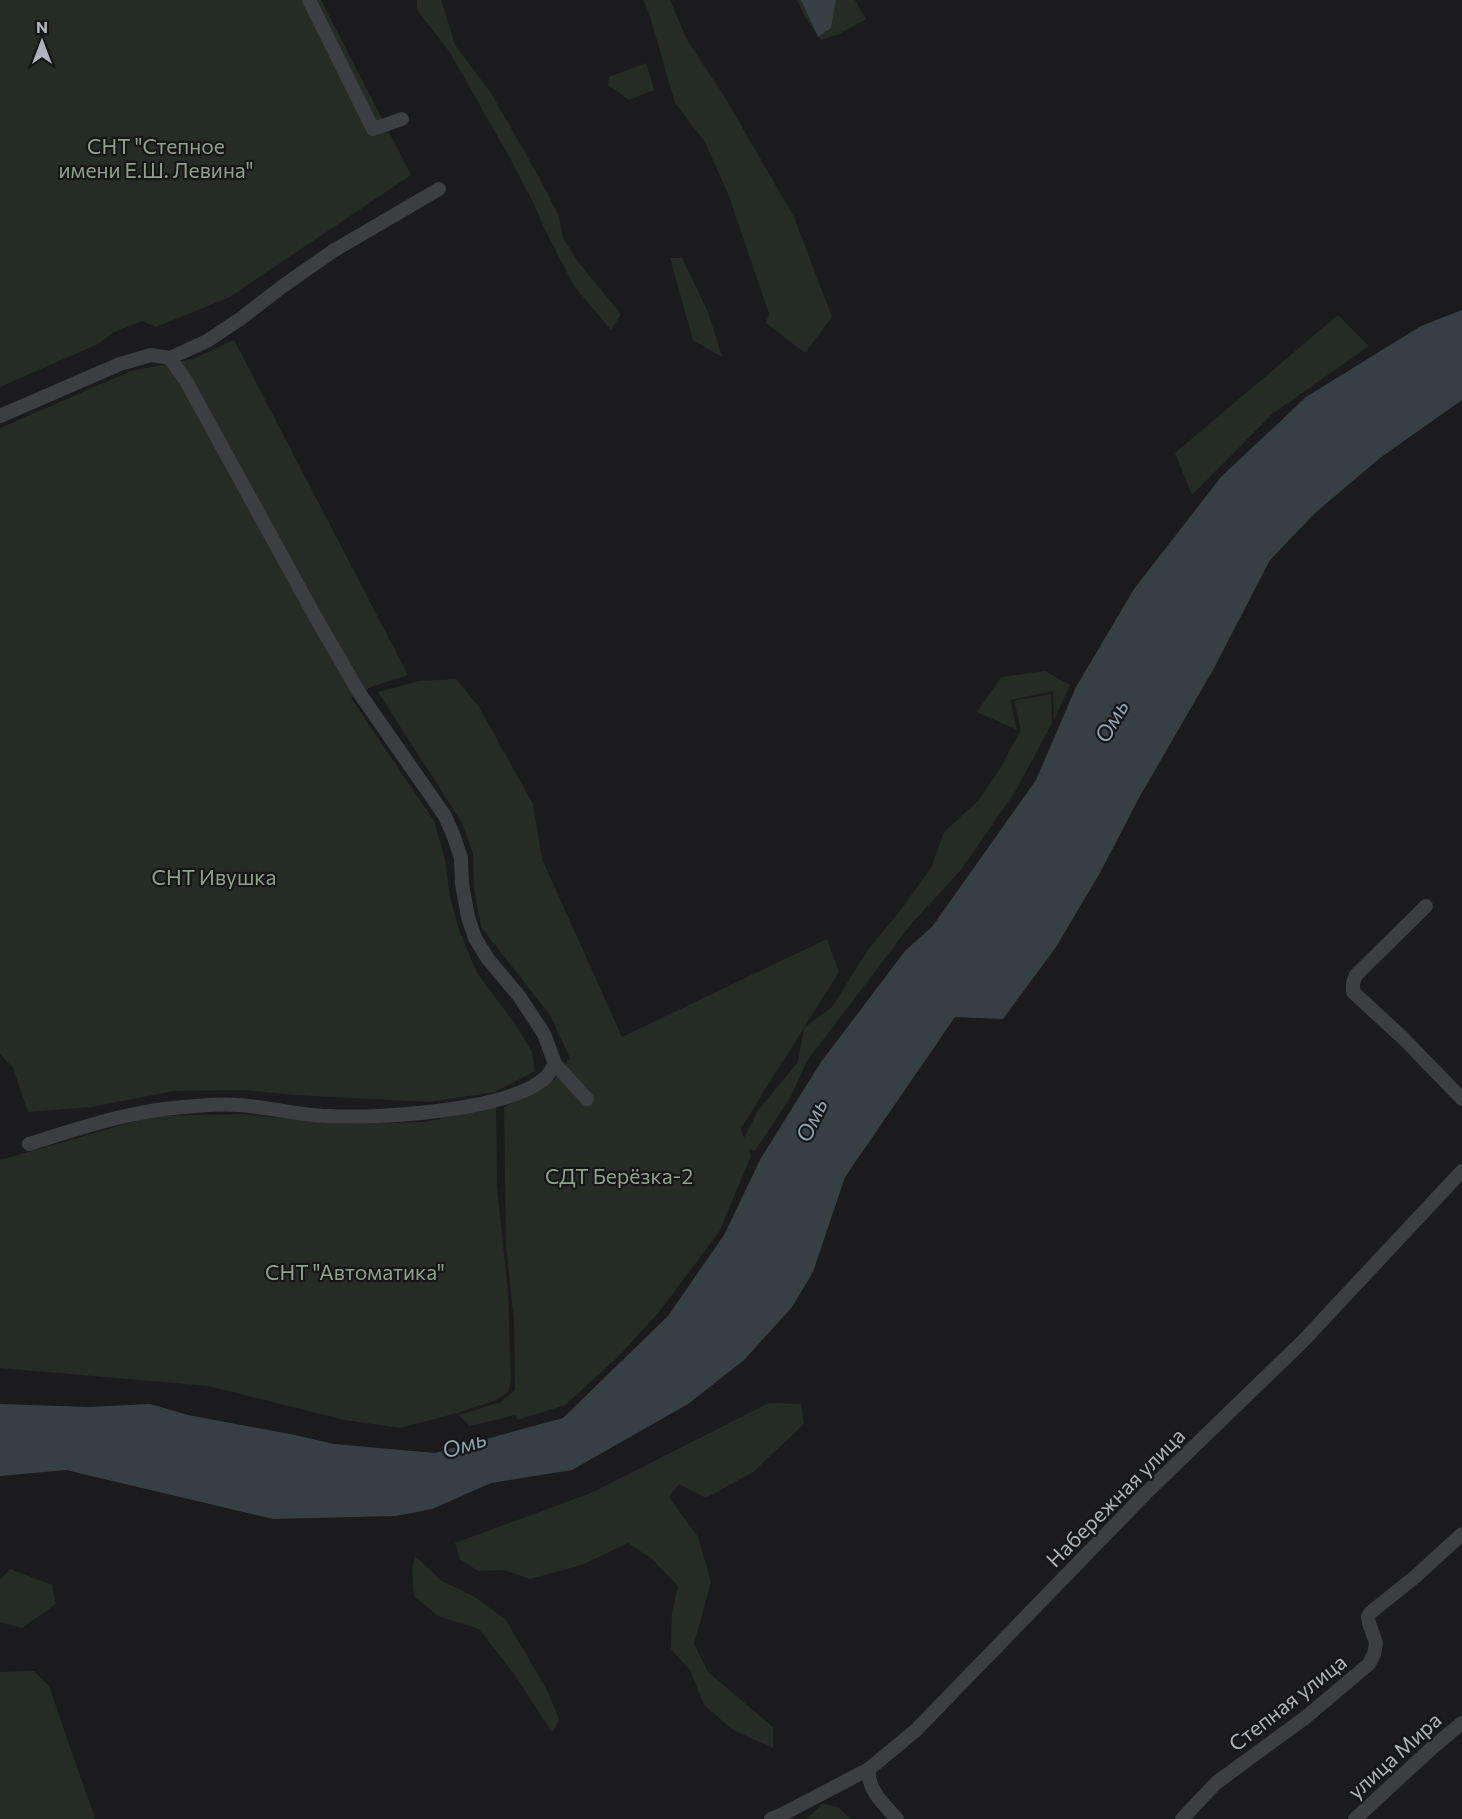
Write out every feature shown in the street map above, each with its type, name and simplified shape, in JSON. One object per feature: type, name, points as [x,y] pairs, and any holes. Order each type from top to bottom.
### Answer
[{"type":"street","points":[[309,0],[373,129],[402,119]]},
{"type":"street","points":[[0,417],[114,366],[151,355],[170,358],[207,341],[333,251],[439,189]]},
{"type":"street","points":[[170,358],[186,381],[360,694],[445,816],[461,858],[462,884],[468,917],[475,938],[488,959],[519,996],[544,1034],[555,1064],[587,1099]]},
{"type":"street","points":[[1426,906],[1356,975],[1353,992],[1403,1038],[1462,1100]]},
{"type":"street","points":[[29,1144],[144,1111],[183,1107],[236,1105],[328,1116],[416,1114],[499,1101],[546,1078],[555,1064]]},
{"type":"street","name":"Набережная улица","points":[[771,1819],[869,1769],[915,1731],[1145,1494],[1303,1341],[1462,1171]]},
{"type":"street","name":"Степная улица","points":[[1182,1819],[1216,1783],[1297,1724],[1369,1664],[1376,1643],[1368,1617],[1371,1612],[1416,1576],[1462,1534]]},
{"type":"street","name":"улица Мира","points":[[1355,1819],[1462,1723]]},
{"type":"street","points":[[869,1769],[868,1778],[871,1786],[897,1819]]},
{"type":"green space","name":"СНТ \"Степное имени Е.Ш. Левина\"","points":[[0,0],[321,0],[411,175],[228,298],[156,327],[142,321],[114,332],[98,344],[0,387]]},
{"type":"green space","points":[[417,0],[441,0],[455,45],[491,93],[539,177],[559,217],[563,238],[579,263],[621,314],[611,330],[574,286],[511,160],[449,51],[417,10]]},
{"type":"green space","points":[[643,0],[670,0],[687,40],[726,99],[794,217],[832,317],[805,353],[766,323],[769,314],[729,196],[705,142],[675,103],[649,13]]},
{"type":"green space","points":[[797,0],[801,0],[816,33],[805,17]]},
{"type":"green space","points":[[836,0],[855,0],[866,19],[839,34],[821,40],[819,37],[831,28]]},
{"type":"green space","points":[[646,63],[654,90],[629,100],[608,85],[609,77]]},
{"type":"green space","points":[[670,258],[682,258],[708,312],[722,357],[693,340]]},
{"type":"green space","points":[[1338,315],[1369,346],[1272,414],[1192,495],[1175,453]]},
{"type":"green space","name":"СНТ Ивушка","points":[[234,340],[408,675],[371,687],[351,698],[434,821],[445,859],[450,897],[459,930],[477,973],[515,1024],[532,1052],[535,1071],[495,1092],[429,1102],[244,1090],[173,1091],[92,1107],[28,1112],[13,1068],[0,1054],[0,428],[131,371],[193,359]]},
{"type":"green space","points":[[1045,671],[1070,685],[1054,720],[1053,691],[1010,700],[1017,730],[977,712],[1001,677]]},
{"type":"green space","name":"СДТ Берёзка-2","points":[[456,679],[479,707],[533,804],[542,859],[622,1037],[827,939],[839,972],[741,1128],[744,1138],[759,1109],[798,1062],[804,1028],[832,1007],[868,950],[932,866],[944,832],[978,801],[998,772],[1021,730],[1014,701],[1051,694],[1052,723],[1015,792],[960,871],[911,924],[807,1061],[791,1096],[755,1151],[749,1149],[751,1156],[719,1232],[659,1312],[618,1357],[565,1405],[517,1420],[516,1415],[469,1426],[459,1415],[501,1402],[515,1390],[514,1321],[506,1244],[504,1107],[554,1080],[570,1058],[550,1015],[481,927],[474,888],[473,854],[462,823],[378,692],[420,681]]},
{"type":"green space","name":"СНТ \"Автоматика\"","points":[[496,1107],[497,1187],[508,1293],[511,1380],[509,1391],[496,1400],[400,1428],[345,1420],[209,1386],[0,1368],[0,1160],[154,1116],[240,1114],[342,1124],[425,1122]]},
{"type":"green space","points":[[769,1403],[801,1404],[804,1424],[753,1472],[706,1498],[679,1484],[669,1497],[698,1537],[711,1582],[694,1644],[708,1672],[773,1727],[773,1748],[733,1730],[704,1705],[690,1670],[671,1649],[672,1613],[678,1586],[652,1559],[628,1543],[582,1565],[530,1579],[504,1570],[478,1571],[460,1559],[455,1543],[591,1493]]},
{"type":"green space","points":[[415,1556],[442,1581],[475,1597],[506,1620],[547,1690],[559,1719],[552,1733],[515,1675],[479,1629],[438,1616],[414,1596],[412,1570]]},
{"type":"green space","points":[[10,1569],[52,1585],[56,1604],[22,1628],[0,1622],[0,1580]]},
{"type":"green space","points":[[34,1671],[49,1686],[95,1819],[0,1819],[0,1672]]},
{"type":"green space","points":[[822,1804],[838,1807],[851,1819],[807,1819]]},
{"type":"water","points":[[801,0],[836,0],[831,28],[818,37]]},
{"type":"water","name":"Омь","points":[[1462,310],[1462,400],[1380,458],[1315,513],[1270,560],[1213,670],[1056,947],[1003,1019],[955,1017],[845,1177],[813,1272],[792,1307],[744,1360],[688,1404],[572,1470],[491,1483],[432,1509],[396,1516],[273,1519],[66,1470],[0,1476],[0,1404],[89,1407],[150,1404],[188,1415],[334,1444],[435,1453],[563,1418],[668,1316],[724,1235],[761,1158],[821,1062],[905,951],[932,927],[1036,780],[1076,687],[1134,589],[1221,477],[1306,397],[1421,326]]}]
